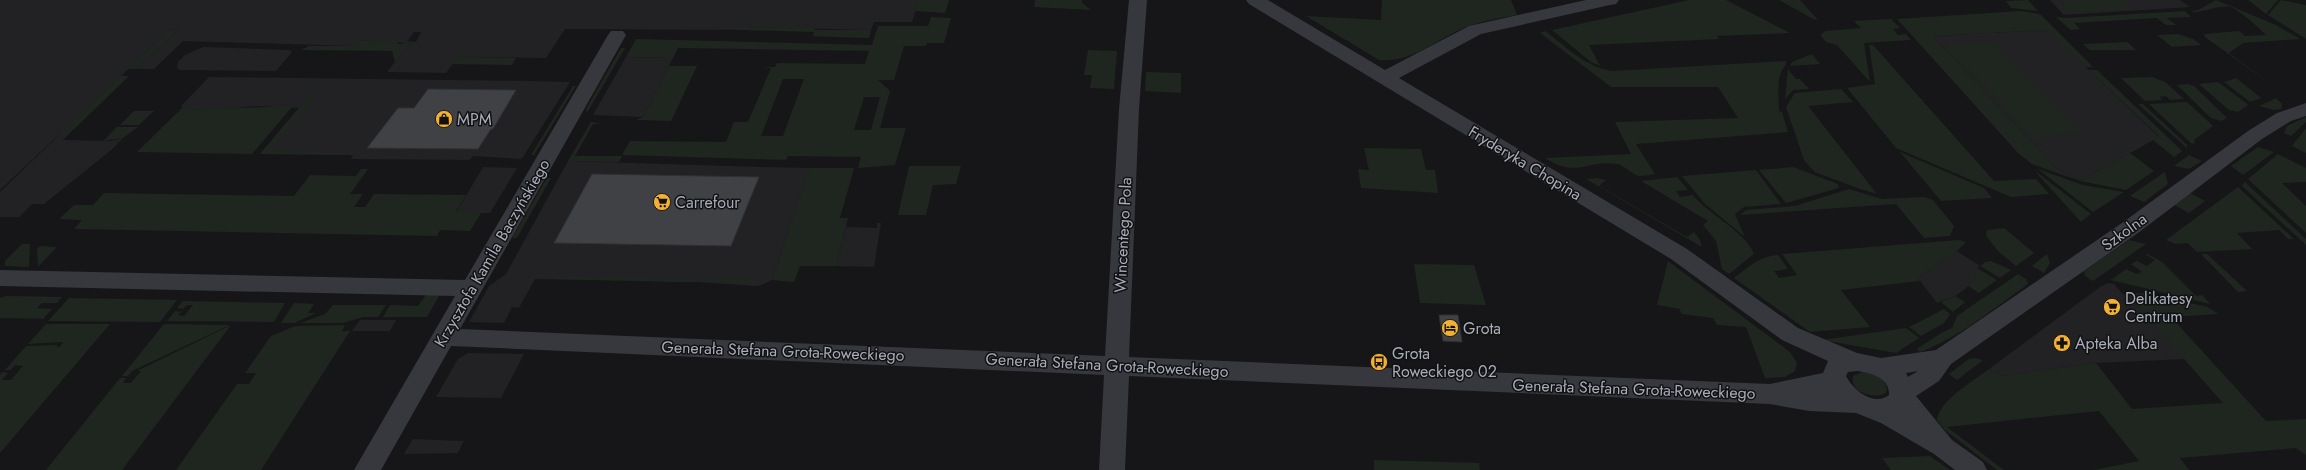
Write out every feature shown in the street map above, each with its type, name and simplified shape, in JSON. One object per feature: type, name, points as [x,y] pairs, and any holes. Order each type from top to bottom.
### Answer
[{"type":"street","name":"Wincentego Pola","points":[[1112,470],[1118,365],[1128,116],[1138,0]]},
{"type":"street","name":"Fryderyka Chopina","points":[[1255,0],[1386,77],[1685,258],[1790,334]]},
{"type":"street","points":[[1386,77],[1475,30],[1610,0]]},
{"type":"street","name":"Krzysztofa Kamila Baczyńskiego","points":[[366,470],[617,35]]},
{"type":"street","name":"Szkolna","points":[[1942,358],[2130,228],[2255,135],[2284,117],[2306,109]]},
{"type":"street","points":[[0,278],[309,287],[472,288]]},
{"type":"street","points":[[1790,334],[1822,349],[1854,361],[1867,362],[1880,367],[1897,380],[1903,395],[1943,447]]},
{"type":"street","points":[[1790,334],[1810,357],[1835,377],[1844,394],[1943,447],[1974,470]]},
{"type":"street","name":"Generała Stefana Grota-Roweckiego","points":[[444,337],[1770,394]]},
{"type":"street","points":[[1770,394],[1809,401],[1866,406],[1893,406],[1903,395],[1931,375],[1939,367],[1942,358],[1880,367]]},
{"type":"street","points":[[1835,377],[1838,366],[1854,361]]},
{"type":"street","points":[[1770,394],[1787,388],[1835,377]]},
{"type":"shaded area","points":[[0,0],[919,0],[912,22],[874,22],[871,30],[742,27],[741,30],[565,29],[546,58],[459,57],[460,54],[446,73],[387,72],[411,42],[416,42],[421,32],[414,32],[406,43],[359,40],[354,46],[183,41],[154,69],[136,69],[178,30],[171,29],[0,190]]},
{"type":"shaded area","points":[[919,0],[949,0],[945,13],[915,11]]},
{"type":"shaded area","points":[[1035,0],[1082,0],[1082,3],[1091,10],[1034,7]]},
{"type":"shaded area","points":[[1382,0],[1511,0],[1517,15],[1485,21],[1466,27],[1414,54],[1391,60],[1379,60],[1306,16],[1381,20]]},
{"type":"shaded area","points":[[1689,0],[1726,0],[1790,33],[1717,36],[1719,39],[1589,45],[1600,66],[1591,62],[1552,30]]},
{"type":"shaded area","points":[[1779,0],[1800,0],[1818,20],[1813,19]]},
{"type":"shaded area","points":[[2028,0],[2038,11],[2011,8],[2006,1]]},
{"type":"shaded area","points":[[2050,0],[2180,0],[2190,7],[2064,15]]},
{"type":"shaded area","points":[[2063,0],[2122,0],[2133,9],[2077,12],[2065,10]]},
{"type":"shaded area","points":[[2216,0],[2276,25],[2300,39],[2243,43],[2229,53],[2280,91],[2205,37],[2204,34],[2239,31],[2245,36],[2266,35],[2244,15],[2231,7],[2226,6],[2199,12],[2191,11],[2198,10]]},
{"type":"shaded area","points":[[2248,0],[2278,0],[2266,14]]},
{"type":"shaded area","points":[[2281,0],[2306,5],[2306,39],[2268,15]]},
{"type":"shaded area","points":[[2020,11],[2040,14],[2093,67],[2086,67],[2046,30],[1933,36],[2056,168],[2080,181],[2032,164],[2019,154],[1897,19]]},
{"type":"shaded area","points":[[2185,11],[2191,17],[2167,18],[2176,25],[2166,25],[2157,18],[2074,23],[2080,29],[2071,30],[2056,17],[2065,18]]},
{"type":"shaded area","points":[[931,17],[951,18],[944,43],[927,43],[926,46],[904,46],[894,80],[878,80],[890,91],[880,128],[906,128],[895,165],[858,168],[861,157],[788,156],[786,160],[622,155],[630,141],[726,142],[734,122],[748,122],[771,68],[762,67],[775,67],[777,63],[865,64],[869,51],[678,48],[673,58],[626,57],[636,39],[872,45],[878,26],[928,26]],"holes":[[[783,79],[804,79],[783,136],[761,136]],[[864,97],[880,97],[871,130],[854,130]]]},
{"type":"shaded area","points":[[1891,19],[1900,28],[1893,29],[1898,35],[1906,34],[1911,40],[1864,43],[1870,82],[1837,45],[1826,42],[1820,35],[1826,31],[1861,28],[1854,21]]},
{"type":"shaded area","points":[[742,27],[815,28],[814,30],[871,30],[869,38],[802,36],[813,36],[814,32],[741,30]]},
{"type":"shaded area","points":[[171,29],[178,30],[136,69],[128,69]]},
{"type":"shaded area","points":[[2047,30],[2159,137],[2080,181],[2056,168],[1933,36]]},
{"type":"shaded area","points":[[1545,31],[1585,61],[1594,66],[1613,71],[1786,61],[1786,65],[1780,74],[1778,93],[1779,111],[1782,112],[1788,132],[1636,144],[1655,174],[1639,176],[1617,164],[1606,163],[1574,168],[1556,164],[1545,158],[1631,154],[1615,122],[1738,118],[1718,87],[1611,87],[1540,33]]},
{"type":"shaded area","points":[[2178,34],[2193,39],[2201,45],[2172,47],[2157,35]]},
{"type":"shaded area","points":[[358,40],[398,41],[398,44],[406,43],[408,41],[415,42],[411,42],[395,62],[392,51],[301,50],[309,46],[354,46]]},
{"type":"shaded area","points":[[1992,42],[2082,132],[2035,138],[1946,45]]},
{"type":"shaded area","points":[[2127,42],[2136,50],[2090,50],[2083,44]]},
{"type":"shaded area","points":[[1869,45],[1873,45],[1994,181],[2036,179],[2049,194],[2011,197],[1896,148],[1847,88],[1875,84]]},
{"type":"shaded area","points":[[203,47],[290,50],[292,52],[276,71],[180,70],[177,68],[178,62],[185,55]]},
{"type":"shaded area","points":[[621,48],[625,48],[587,113],[586,109]]},
{"type":"shaded area","points":[[1088,50],[1117,51],[1114,89],[1090,88],[1092,75],[1084,75]]},
{"type":"shaded area","points":[[460,54],[460,57],[516,58],[512,65],[452,64]]},
{"type":"shaded area","points":[[1812,54],[1820,64],[1790,66],[1792,62]]},
{"type":"shaded area","points":[[626,57],[673,58],[643,117],[593,115]]},
{"type":"shaded area","points":[[669,66],[697,66],[671,121],[636,120],[643,117]]},
{"type":"shaded area","points":[[1788,69],[1796,79],[1800,79],[1809,89],[1793,90],[1785,99]]},
{"type":"shaded area","points":[[2089,70],[2097,70],[2182,151],[2174,157],[2153,140],[2159,136]]},
{"type":"shaded area","points":[[1146,72],[1181,73],[1181,93],[1145,91]]},
{"type":"shaded area","points":[[121,76],[129,76],[69,134],[59,134]]},
{"type":"shaded area","points":[[209,77],[570,82],[523,157],[520,159],[473,156],[470,160],[351,159],[353,155],[260,154],[299,108],[253,106],[217,110],[187,109],[181,106]]},
{"type":"shaded area","points":[[2152,77],[2165,82],[2184,99],[2170,100],[2166,96],[2160,97],[2162,100],[2145,101],[2121,78]]},
{"type":"shaded area","points":[[2236,78],[2261,98],[2250,102],[2224,82]]},
{"type":"shaded area","points":[[2218,82],[2248,105],[2238,112],[2229,110],[2199,84]]},
{"type":"shaded area","points":[[2188,84],[2194,86],[2227,118],[2221,121],[2211,118],[2177,85]]},
{"type":"shaded area","points":[[573,86],[576,86],[534,155],[531,155]]},
{"type":"shaded area","points":[[1841,89],[1853,102],[1808,106],[1877,194],[1815,172],[1804,160],[1786,107],[1795,93]]},
{"type":"shaded area","points":[[314,90],[320,90],[270,150],[354,153],[354,155],[260,154]]},
{"type":"shaded area","points":[[2276,98],[2282,104],[2281,109],[2273,110],[2259,106]]},
{"type":"shaded area","points":[[2187,102],[2213,126],[2194,140],[2195,143],[2192,144],[2149,104]]},
{"type":"shaded area","points":[[2138,104],[2143,104],[2187,145],[2187,148]]},
{"type":"shaded area","points":[[184,106],[187,109],[292,107],[252,154],[137,152]]},
{"type":"shaded area","points":[[134,111],[154,111],[139,125],[120,125]]},
{"type":"shaded area","points":[[2306,117],[2306,122],[2291,136],[2284,133],[2287,126]]},
{"type":"shaded area","points":[[591,122],[601,124],[593,124],[575,156],[622,156],[619,162],[568,161]]},
{"type":"shaded area","points":[[117,127],[138,127],[123,138],[103,141]]},
{"type":"shaded area","points":[[2306,128],[2306,153],[2292,146]]},
{"type":"shaded area","points":[[60,134],[69,134],[63,140],[111,141],[123,138],[110,151],[44,204],[32,204],[19,217],[0,217],[0,192]]},
{"type":"shaded area","points":[[2258,147],[2274,152],[2243,175],[2231,166]]},
{"type":"shaded area","points":[[1364,148],[1421,149],[1426,170],[1435,170],[1438,193],[1361,188],[1358,169],[1369,170]]},
{"type":"shaded area","points":[[1900,152],[1984,188],[1992,198],[1941,201]]},
{"type":"shaded area","points":[[2130,153],[2154,171],[2126,190],[2080,181]]},
{"type":"shaded area","points":[[2278,154],[2306,168],[2306,182],[2282,183],[2306,206],[2306,233],[2248,179]]},
{"type":"shaded area","points":[[2189,155],[2202,161],[2189,169],[2174,166]]},
{"type":"shaded area","points":[[568,161],[809,168],[772,280],[759,286],[696,282],[535,279],[519,308],[512,307],[504,323],[469,322],[489,286],[506,274]]},
{"type":"shaded area","points":[[909,166],[961,166],[956,184],[933,185],[926,215],[898,215]]},
{"type":"shaded area","points":[[483,167],[517,168],[490,213],[456,213]]},
{"type":"shaded area","points":[[1793,167],[1838,184],[1839,188],[1786,203],[1759,170]]},
{"type":"shaded area","points":[[809,168],[854,168],[840,218],[848,218],[836,266],[800,266],[794,282],[772,280]]},
{"type":"shaded area","points":[[361,169],[368,169],[350,194],[363,194],[354,207],[365,207],[374,194],[466,195],[456,212],[481,213],[470,231],[440,230],[437,236],[74,229],[82,220],[59,219],[74,205],[93,205],[104,193],[294,196],[310,175],[356,176]]},
{"type":"shaded area","points":[[2038,169],[2083,185],[2124,192],[2093,212]]},
{"type":"shaded area","points":[[1756,170],[1781,204],[1744,207],[1735,214],[1745,237],[1705,204],[1682,176]]},
{"type":"shaded area","points":[[2034,170],[2091,214],[2081,222]]},
{"type":"shaded area","points":[[2165,172],[2168,184],[2144,202],[2130,196]]},
{"type":"shaded area","points":[[1677,177],[1688,190],[1676,191],[1680,197],[1693,195],[1708,210],[1743,238],[1750,246],[1754,254],[1729,274],[1722,269],[1716,241],[1703,225],[1708,221],[1641,181]]},
{"type":"shaded area","points":[[547,178],[551,178],[517,238],[512,238]]},
{"type":"shaded area","points":[[1597,178],[1606,180],[1599,186],[1687,237],[1694,232],[1700,240],[1702,247],[1586,179]]},
{"type":"shaded area","points":[[2245,182],[2306,239],[2306,245],[2242,186]]},
{"type":"shaded area","points":[[2238,187],[2294,239],[2288,239],[2279,230],[2237,233],[2252,249],[2197,252],[2188,243],[2175,244],[2166,240]]},
{"type":"shaded area","points":[[1849,189],[1882,199],[1924,197],[1933,200],[1954,226],[1950,236],[1924,238],[1896,204],[1740,215],[1746,210],[1795,206]]},
{"type":"shaded area","points":[[2190,193],[2205,201],[2189,213],[2174,205]]},
{"type":"shaded area","points":[[877,223],[881,223],[874,267],[836,266],[846,227],[877,228]]},
{"type":"shaded area","points":[[2004,228],[2034,253],[2016,266],[1999,252],[1986,236],[1987,230]]},
{"type":"shaded area","points":[[1959,240],[1966,242],[1957,251],[1918,278],[1920,281],[1841,290],[1870,327],[1810,332],[1734,278],[1760,260],[1778,255],[1788,269],[1774,271],[1779,278],[1797,275],[1782,254]]},
{"type":"shaded area","points":[[2129,240],[2146,244],[2093,281],[2085,276],[2084,271]]},
{"type":"shaded area","points":[[22,244],[30,244],[29,267],[5,266],[5,261]]},
{"type":"shaded area","points":[[40,246],[57,247],[38,267],[37,249]]},
{"type":"shaded area","points":[[1957,251],[1980,266],[1977,268],[1974,280],[1965,289],[1955,296],[1937,303],[1918,278]]},
{"type":"shaded area","points":[[2047,254],[2050,263],[2044,273],[2032,266]]},
{"type":"shaded area","points":[[2148,254],[2162,262],[2196,296],[2202,295],[2210,304],[2111,280],[2126,269],[2137,274],[2142,272],[2131,264],[2137,261],[2147,266],[2155,260],[2146,255]]},
{"type":"shaded area","points":[[2201,254],[2207,254],[2247,291],[2238,292]]},
{"type":"shaded area","points":[[1668,261],[1790,352],[1797,363],[1795,371],[1785,377],[1765,378],[1746,327],[1717,325],[1713,318],[1681,314],[1680,309],[1657,305]]},
{"type":"shaded area","points":[[1991,261],[2011,270],[2000,278],[1980,266],[1985,262]]},
{"type":"shaded area","points":[[1414,264],[1474,265],[1486,305],[1420,303]]},
{"type":"shaded area","points":[[1977,268],[1997,280],[1979,293],[1968,286],[1974,280]]},
{"type":"shaded area","points":[[2018,274],[2026,279],[2028,284],[1976,322],[1949,339],[1920,352],[1917,349],[1941,333],[1952,328],[1957,316]]},
{"type":"shaded area","points":[[557,276],[697,279],[696,282],[681,282],[552,279]]},
{"type":"shaded area","points":[[703,279],[757,280],[755,286],[751,286],[752,284],[701,282]]},
{"type":"shaded area","points":[[2108,283],[2114,284],[2127,299],[2132,300],[2185,359],[2096,363],[2002,376],[1989,369],[2100,287]]},
{"type":"shaded area","points":[[2148,293],[2207,307],[2219,314],[2171,317],[2266,421],[2306,419],[2306,455],[2296,448],[2180,458],[2189,470],[2094,470],[2139,461],[2099,411],[1947,427],[2004,470],[1997,470],[1945,430],[1937,420],[1939,413],[1950,398],[1989,369],[2002,376],[2096,363],[2132,409],[2223,403],[2132,300],[2127,299],[2122,294]]},
{"type":"shaded area","points":[[440,294],[427,317],[383,317],[390,305],[418,306],[426,295]]},
{"type":"shaded area","points":[[6,296],[62,297],[57,303],[42,303],[37,308],[52,309],[43,319],[0,318],[0,298]]},
{"type":"shaded area","points":[[1955,296],[1965,302],[1953,312],[1941,302]]},
{"type":"shaded area","points":[[69,298],[177,300],[160,322],[48,321]]},
{"type":"shaded area","points":[[183,301],[285,303],[274,322],[167,321],[175,311],[181,312],[178,315],[184,316],[193,305],[187,305],[183,309],[177,308]]},
{"type":"shaded area","points":[[294,303],[314,304],[308,313],[316,313],[295,323],[281,323]]},
{"type":"shaded area","points":[[333,305],[386,305],[378,317],[363,317],[343,323],[300,323],[325,314]]},
{"type":"shaded area","points":[[1944,309],[1950,314],[1944,323],[1921,336],[1909,327]]},
{"type":"shaded area","points":[[360,320],[396,320],[390,331],[352,331]]},
{"type":"shaded area","points":[[46,324],[110,324],[0,453],[0,375],[2,372],[8,373],[2,380],[11,380],[23,366],[15,365],[11,370],[5,370],[26,346],[58,345],[57,347],[60,347],[63,342],[28,344]]},
{"type":"shaded area","points":[[164,324],[230,325],[132,371],[128,376],[122,376]]},
{"type":"shaded area","points":[[231,325],[122,470],[46,470],[120,378],[126,378],[123,383],[131,383],[141,371],[137,371]]},
{"type":"shaded area","points":[[345,325],[342,331],[350,331],[261,470],[176,470],[237,384],[249,384],[256,373],[245,373],[271,336],[295,326]]},
{"type":"shaded area","points":[[1906,328],[1919,338],[1896,353],[1822,340]]},
{"type":"shaded area","points":[[468,353],[524,354],[501,398],[436,397],[458,359]]},
{"type":"shaded area","points":[[1975,358],[1983,360],[1957,380],[1949,374],[1969,359]]},
{"type":"shaded area","points":[[1862,372],[1874,374],[1880,378],[1887,388],[1886,393],[1875,396],[1859,390],[1853,382],[1853,376]]},
{"type":"shaded area","points":[[413,439],[464,440],[458,453],[404,454]]},
{"type":"shaded area","points":[[1930,456],[1950,470],[1891,470],[1882,458]]},
{"type":"shaded area","points":[[1374,460],[1479,463],[1480,470],[1374,470]]},
{"type":"building","name":"MPM","points":[[428,89],[516,90],[493,129],[491,129],[478,149],[367,148],[398,108],[414,108]]},
{"type":"building","name":"Carrefour","points":[[592,174],[759,177],[731,246],[554,243]]},
{"type":"building","name":"Grota","points":[[1439,315],[1458,315],[1462,342],[1443,341]]},
{"type":"place","name":"MPM","points":[[444,119]]},
{"type":"place","name":"Carrefour","points":[[662,202]]},
{"type":"place","name":"Delikatesy Centrum","points":[[2112,307]]},
{"type":"place","name":"Grota","points":[[1450,328]]},
{"type":"place","name":"Apteka Alba","points":[[2062,343]]},
{"type":"place","name":"Grota Roweckiego 02","points":[[1379,362]]}]
